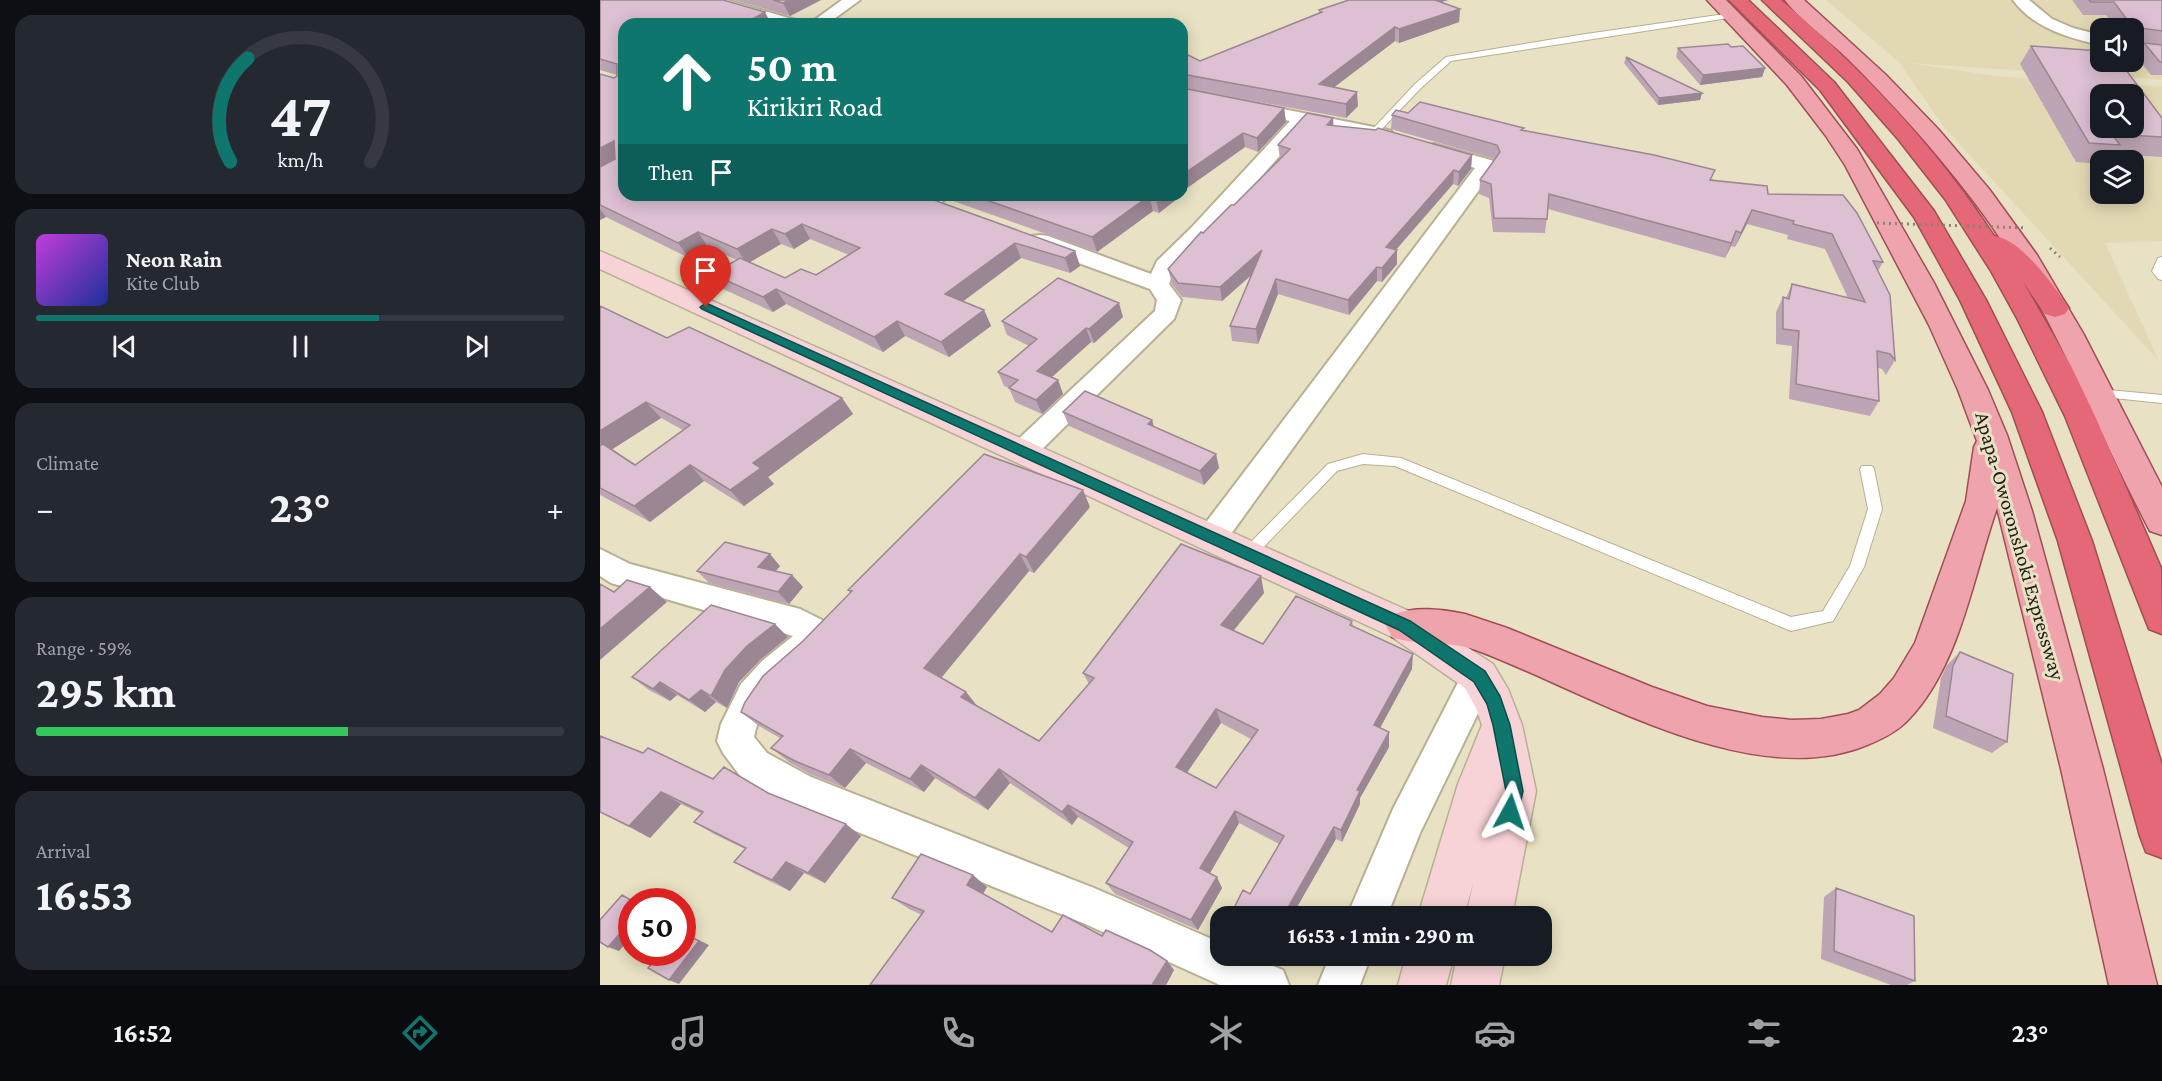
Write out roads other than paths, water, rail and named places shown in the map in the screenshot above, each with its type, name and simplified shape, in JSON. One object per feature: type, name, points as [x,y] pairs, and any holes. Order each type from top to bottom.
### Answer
[{"type":"highway","points":[[1772,0],[1829,51],[1881,105],[1975,225],[2029,317],[2083,392],[2101,461],[2162,618]]},
{"type":"highway","name":"Apapa-Oworonshoki Expressway","points":[[1783,58],[1827,86],[1924,216],[1973,300],[2027,412],[2075,541],[2162,836]]},
{"type":"highway","points":[[1975,225],[2035,278]]},
{"type":"highway","points":[[2016,227],[2035,278],[2055,308]]},
{"type":"highway","points":[[2029,317],[2035,278]]},
{"type":"main road","points":[[1794,0],[1825,27],[1911,113],[2016,227],[2055,308],[2083,392],[2162,522]]},
{"type":"main road","name":"Apapa-Oworonshoki Expressway","points":[[1729,5],[1783,58],[1835,133],[1874,195],[1938,313],[1991,437],[2014,512],[2086,782],[2133,985]]},
{"type":"main road","points":[[600,259],[1405,626],[1479,676],[1494,702],[1502,725],[1515,791],[1491,906]]},
{"type":"main road","points":[[1405,626],[1455,628],[1505,645],[1682,716],[1737,733],[1790,740],[1831,736],[1864,727],[1892,709],[1915,680],[1936,642],[1951,602],[1971,528],[1983,501],[1991,437]]},
{"type":"main road","points":[[1444,906],[1479,784],[1502,725]]},
{"type":"main road","points":[[1422,985],[1427,966]]},
{"type":"main road","points":[[1475,985],[1479,966]]},
{"type":"street","points":[[709,0],[772,18]]},
{"type":"street","points":[[826,18],[852,0]]},
{"type":"street","points":[[2021,0],[2035,8],[2059,30],[2090,38]]},
{"type":"street","points":[[2144,50],[2162,52]]},
{"type":"street","points":[[1188,95],[1374,132],[1487,165],[1212,537]]},
{"type":"street","points":[[1158,284],[1165,266],[1199,233],[1302,118]]},
{"type":"street","points":[[1016,233],[1158,284],[1169,300],[1166,314],[1022,452]]},
{"type":"street","points":[[600,561],[622,574],[800,622],[811,630],[812,640],[774,672],[748,700],[738,720],[735,741],[754,765],[800,790],[1094,908],[1268,985]]},
{"type":"street","points":[[1371,906],[1406,822],[1479,676]]},
{"type":"street","points":[[1339,985],[1347,966]]},
{"type":"lane","points":[[1374,132],[1418,86],[1449,60],[1579,37],[1729,5]]},
{"type":"lane","points":[[2162,260],[2157,271],[2162,277]]},
{"type":"lane","points":[[2083,392],[2162,399]]},
{"type":"lane","points":[[1248,554],[1333,467],[1363,459],[1396,461],[1791,624],[1828,616],[1857,567],[1875,509],[1867,469]]}]
